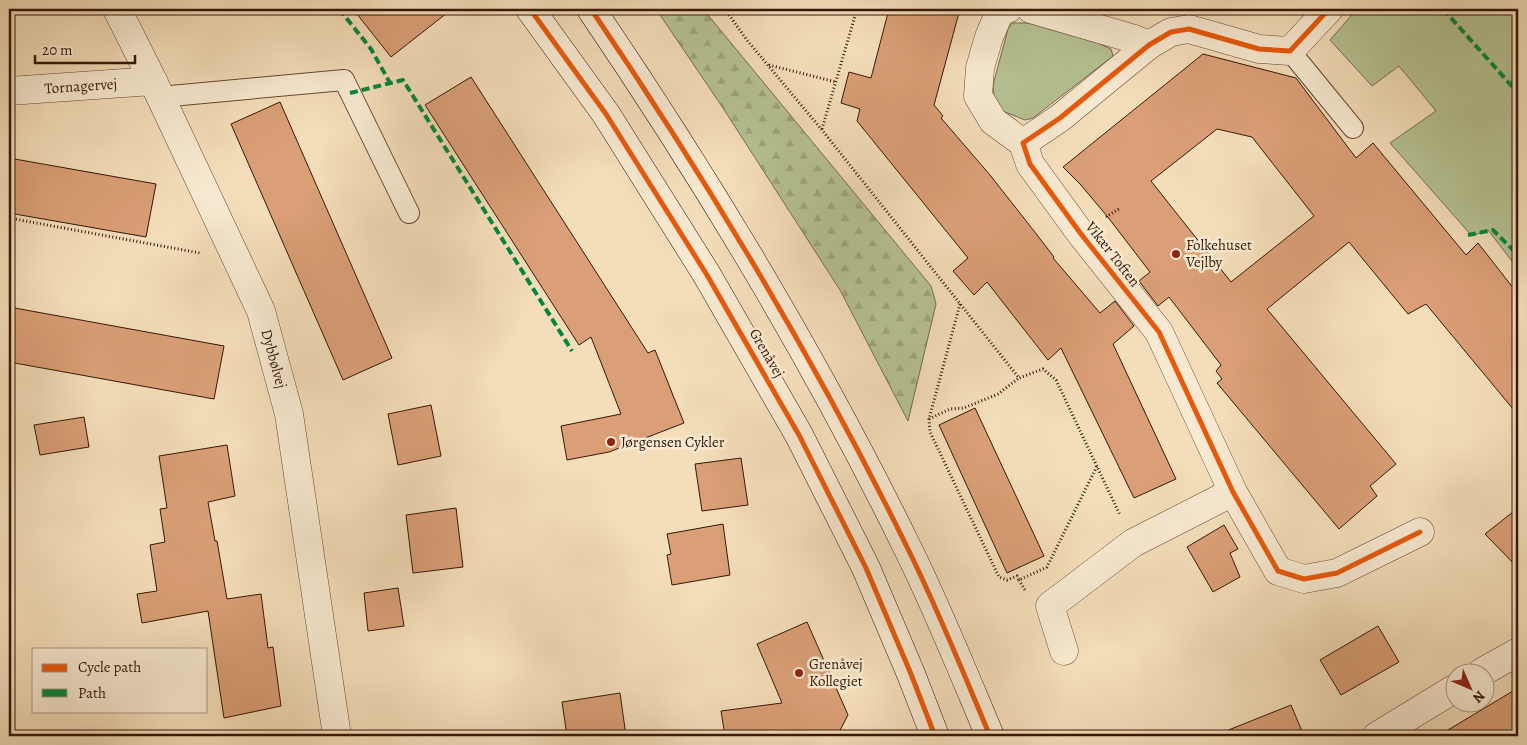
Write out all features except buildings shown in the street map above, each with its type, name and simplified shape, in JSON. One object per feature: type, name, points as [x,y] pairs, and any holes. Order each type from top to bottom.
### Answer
[{"type":"street","name":"Dybbølvej","points":[[117,9],[261,311],[288,414],[337,736]]},
{"type":"street","name":"Grenåvej","points":[[530,9],[611,122],[707,275],[799,435],[866,568],[935,736]]},
{"type":"street","points":[[591,9],[645,88],[747,253],[838,413],[907,546],[990,736]]},
{"type":"street","points":[[1008,9],[1000,12],[989,37],[980,68],[978,96],[992,121],[1023,143],[1060,118],[1149,45],[1171,32],[1189,29],[1259,49],[1290,51],[1329,9]]},
{"type":"street","points":[[1031,9],[1149,45]]},
{"type":"street","name":"Tornagervej","points":[[9,91],[156,89]]},
{"type":"street","name":"Vikær Toften","points":[[1023,143],[1030,164],[1081,234],[1160,332],[1233,492],[1278,572],[1304,579],[1337,573],[1420,532]]},
{"type":"street","points":[[1064,651],[1050,606],[1134,543],[1233,492]]},
{"type":"street","points":[[1494,665],[1518,652]]},
{"type":"street","points":[[1377,736],[1444,695]]},
{"type":"lane","points":[[1290,51],[1352,128]]},
{"type":"lane","points":[[156,89],[344,80],[410,213]]},
{"type":"path","points":[[724,9],[1018,378]]},
{"type":"path","points":[[822,130],[857,9]]},
{"type":"path","points":[[767,64],[836,82]]},
{"type":"path","points":[[9,218],[212,255],[232,249]]},
{"type":"path","points":[[960,304],[929,420],[930,432],[999,577],[1007,580],[1017,576],[1019,580],[1047,568],[1097,466]]},
{"type":"path","points":[[929,420],[950,410],[964,408],[998,394],[1018,378],[1043,369],[1056,380],[1134,543]]},
{"type":"green space","points":[[656,9],[703,9],[931,286],[936,304],[908,421],[840,290],[723,108]]},
{"type":"green space","points":[[1357,9],[1518,9],[1518,269],[1488,230],[1472,236],[1390,143],[1436,111],[1399,66],[1372,86],[1330,40]]},
{"type":"green space","points":[[1012,23],[1028,23],[1098,43],[1111,49],[1113,56],[1033,118],[1025,120],[1000,110],[994,97],[993,85],[1008,29]]},
{"type":"marked path","points":[[339,9],[371,49],[390,83]]},
{"type":"marked path","points":[[1443,9],[1518,93]]},
{"type":"marked path","points":[[1512,86],[1518,66]]},
{"type":"marked path","points":[[350,93],[403,80],[572,351]]},
{"type":"marked path","points":[[1468,235],[1493,230],[1518,255]]},
{"type":"cycle path","points":[[530,9],[606,114],[707,275],[799,435],[866,568],[935,736]]},
{"type":"cycle path","points":[[591,9],[718,205],[758,271],[835,407],[917,568],[950,640],[990,736]]},
{"type":"cycle path","points":[[1329,9],[1290,51],[1259,49],[1189,29],[1171,32],[1149,45],[1060,118],[1023,143],[1030,164],[1081,234],[1159,332],[1233,492],[1278,571],[1304,579],[1337,573],[1420,532]]},
{"type":"place","name":"Folkehuset Vejlby","points":[[1176,254]]},
{"type":"place","name":"Jørgensen Cykler","points":[[611,442]]},
{"type":"place","name":"Grenåvej Kollegiet","points":[[799,673]]}]
